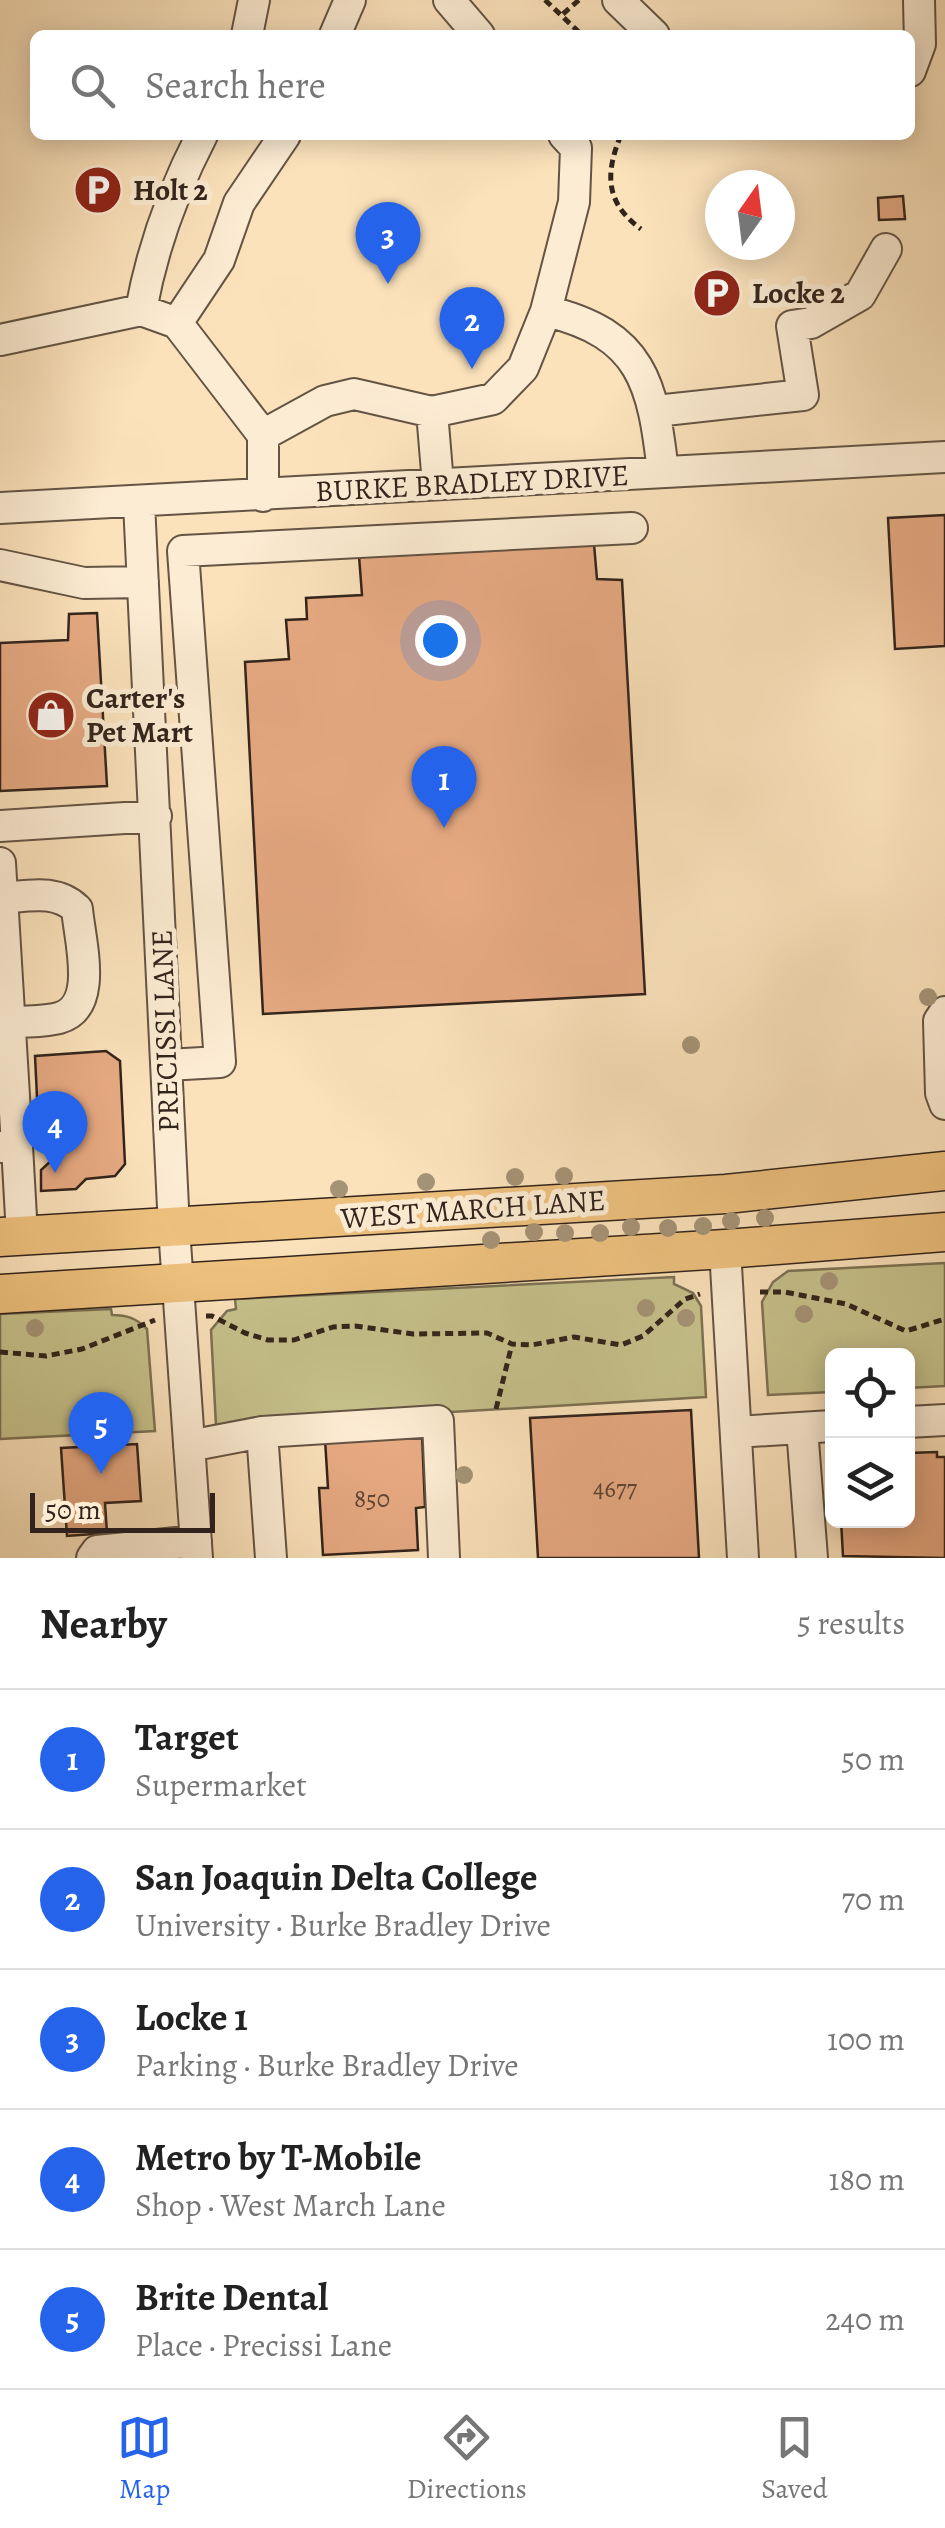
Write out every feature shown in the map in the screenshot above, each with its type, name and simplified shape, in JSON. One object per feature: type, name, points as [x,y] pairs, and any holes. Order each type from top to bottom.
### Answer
[{"type":"main road","name":"WEST MARCH LANE","points":[[11,1236],[726,1194],[945,1171]]},
{"type":"main road","name":"WEST MARCH LANE","points":[[0,1294],[179,1301],[945,1232]]},
{"type":"street","points":[[248,30],[254,0]]},
{"type":"street","points":[[337,30],[350,0]]},
{"type":"street","points":[[449,0],[475,30]]},
{"type":"street","points":[[618,0],[649,30]]},
{"type":"street","points":[[915,58],[920,44],[932,31],[919,0]]},
{"type":"street","points":[[141,310],[150,264],[182,174],[199,140]]},
{"type":"street","points":[[177,323],[219,260],[239,203],[283,140]]},
{"type":"street","points":[[263,436],[325,401],[354,394],[432,412],[493,399],[522,368],[546,311],[574,202],[576,148],[569,140]]},
{"type":"street","points":[[656,411],[804,395],[792,326],[811,323],[860,295],[886,249]]},
{"type":"street","points":[[0,340],[141,310],[177,323],[263,436],[263,496]]},
{"type":"street","points":[[546,311],[569,316],[610,336],[640,366],[656,411],[663,472]]},
{"type":"street","points":[[432,412],[438,484]]},
{"type":"street","name":"BURKE BRADLEY DRIVE","points":[[0,508],[945,457]]},
{"type":"street","name":"PRECISSI LANE","points":[[139,503],[174,1228],[196,1550]]},
{"type":"street","points":[[166,1065],[220,1062],[183,551],[632,528]]},
{"type":"street","points":[[0,565],[84,583],[143,582]]},
{"type":"street","points":[[0,826],[156,816]]},
{"type":"street","points":[[0,864],[10,1023],[11,1236]]},
{"type":"street","points":[[2,898],[53,895],[68,900],[77,909],[84,994],[78,1008],[60,1018],[10,1023]]},
{"type":"street","points":[[945,1012],[939,1021],[945,1104]]},
{"type":"street","points":[[725,1249],[743,1558]]},
{"type":"street","points":[[915,1422],[945,1420]]},
{"type":"street","points":[[189,1446],[262,1432],[438,1421],[444,1558]]},
{"type":"street","points":[[736,1432],[825,1426]]},
{"type":"street","points":[[802,1428],[812,1558]]},
{"type":"street","points":[[262,1432],[271,1558]]},
{"type":"street","points":[[92,1558],[97,1551],[196,1550]]},
{"type":"path","points":[[545,0],[577,30]]},
{"type":"path","points":[[562,15],[579,0]]},
{"type":"path","points":[[619,140],[610,163],[609,181],[624,216],[641,229]]},
{"type":"path","points":[[760,1292],[784,1292],[846,1304],[906,1332],[945,1320]]},
{"type":"path","points":[[0,1352],[46,1356],[82,1349],[148,1320],[179,1301],[268,1340],[294,1340],[333,1327],[355,1326],[413,1334],[487,1333],[512,1344],[532,1345],[574,1337],[611,1346],[633,1342],[685,1299],[700,1294]]},
{"type":"path","points":[[496,1409],[512,1344]]},
{"type":"shaded area","points":[[945,1263],[945,1386],[915,1388],[915,1348],[825,1348],[825,1392],[768,1395],[762,1302],[773,1282],[788,1271]]},
{"type":"shaded area","points":[[674,1277],[674,1284],[693,1293],[701,1306],[706,1397],[216,1426],[211,1330],[227,1311],[236,1309],[235,1299]]},
{"type":"shaded area","points":[[111,1309],[112,1315],[131,1318],[147,1329],[155,1431],[0,1439],[0,1314]]},
{"type":"building","points":[[903,196],[905,219],[879,220],[878,198]]},
{"type":"building","points":[[945,515],[945,646],[895,649],[888,518]]},
{"type":"building","points":[[594,544],[597,579],[622,580],[645,994],[263,1014],[245,662],[289,659],[286,620],[307,619],[306,598],[362,595],[359,556]]},
{"type":"building","name":"Carter's Pet Mart","points":[[97,613],[107,786],[0,791],[0,643],[68,640],[69,614]]},
{"type":"building","points":[[106,1051],[120,1061],[125,1164],[115,1176],[86,1179],[76,1189],[41,1191],[41,1170],[52,1160],[51,1130],[38,1118],[35,1056]]},
{"type":"building","points":[[691,1410],[699,1558],[538,1558],[530,1418]]},
{"type":"building","points":[[422,1433],[425,1507],[416,1508],[418,1550],[323,1555],[319,1488],[328,1488],[325,1439]]},
{"type":"building","points":[[137,1444],[141,1501],[105,1503],[107,1533],[67,1536],[61,1448]]},
{"type":"building","points":[[937,1452],[937,1457],[945,1457],[945,1558],[843,1556],[841,1528],[915,1528],[915,1453]]},
{"type":"place","name":"Holt 2","points":[[98,190]]},
{"type":"place","name":"Locke 1","points":[[388,284]]},
{"type":"place","name":"Locke 2","points":[[717,293]]},
{"type":"place","name":"San Joaquin Delta College","points":[[472,369]]},
{"type":"place","name":"Carter's Pet Mart","points":[[51,715]]},
{"type":"place","name":"Target","points":[[444,828]]},
{"type":"place","name":"Metro by T-Mobile","points":[[55,1173]]},
{"type":"place","name":"Brite Dental","points":[[101,1474]]}]
